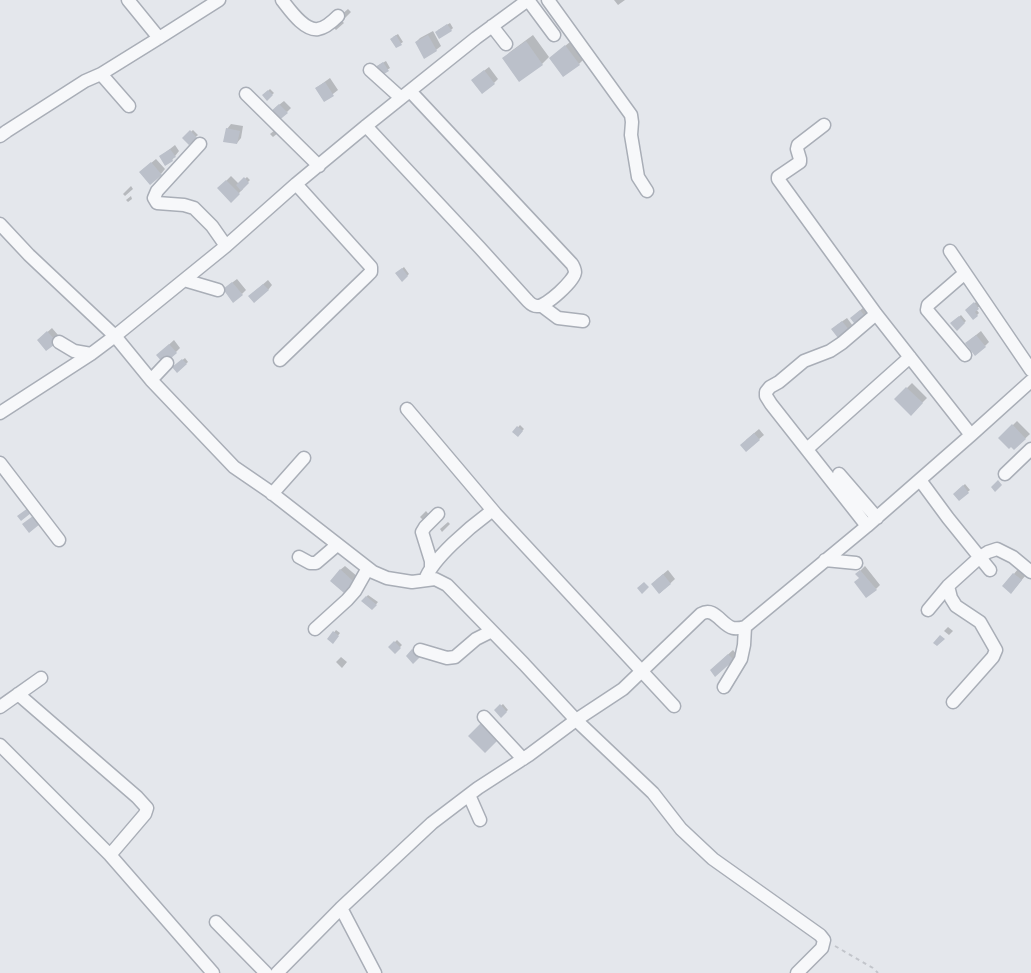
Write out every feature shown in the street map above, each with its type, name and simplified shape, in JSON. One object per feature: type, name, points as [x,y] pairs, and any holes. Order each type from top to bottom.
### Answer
[{"type":"street","points":[[128,0],[159,38]]},
{"type":"street","points":[[0,136],[85,81],[101,74],[219,0]]},
{"type":"street","points":[[282,0],[302,23],[313,29],[320,29],[338,16]]},
{"type":"street","points":[[0,413],[91,354],[115,336],[226,246],[296,184],[366,126],[492,26],[528,0],[554,35]]},
{"type":"street","points":[[548,0],[631,116],[631,135],[638,177],[647,191]]},
{"type":"street","points":[[492,26],[506,44]]},
{"type":"street","points":[[370,70],[406,95],[572,264],[575,270],[568,284],[542,306]]},
{"type":"street","points":[[101,74],[129,106]]},
{"type":"street","points":[[246,94],[319,166]]},
{"type":"street","points":[[824,125],[798,145],[800,162],[778,176],[778,179],[876,314],[970,435]]},
{"type":"street","points":[[366,126],[533,306],[542,306],[558,318],[583,321]]},
{"type":"street","points":[[200,144],[156,191],[154,198],[158,203],[184,205],[194,208],[212,226],[226,246]]},
{"type":"street","points":[[280,360],[371,272],[371,266],[296,184]]},
{"type":"street","points":[[0,224],[29,255],[115,336],[151,380],[234,467],[373,572],[387,578],[412,582],[435,579],[447,586],[576,720],[654,793],[681,829],[713,859],[820,934],[824,940],[822,948],[798,973]]},
{"type":"street","points":[[950,251],[1031,370]]},
{"type":"street","points":[[965,273],[928,305],[927,310],[965,355]]},
{"type":"street","points":[[184,280],[218,290]]},
{"type":"street","points":[[872,522],[807,449],[766,396],[766,392],[804,362],[830,351],[842,343],[876,314]]},
{"type":"street","points":[[59,342],[74,351],[91,354]]},
{"type":"street","points":[[807,449],[910,357]]},
{"type":"street","points":[[151,380],[167,363]]},
{"type":"street","points":[[277,973],[341,908],[432,823],[469,795],[622,689],[701,614],[711,612],[731,628],[746,627],[872,522],[1031,381]]},
{"type":"street","points":[[407,410],[495,513],[674,706]]},
{"type":"street","points":[[1005,474],[1031,448]]},
{"type":"street","points":[[272,494],[304,458]]},
{"type":"street","points":[[0,463],[59,540]]},
{"type":"street","points":[[839,474],[872,522]]},
{"type":"street","points":[[920,480],[990,570]]},
{"type":"street","points":[[425,580],[431,568],[442,554],[482,518],[489,513],[495,513]]},
{"type":"street","points":[[431,568],[432,561],[422,532],[438,514]]},
{"type":"street","points":[[299,557],[310,563],[316,563],[337,545]]},
{"type":"street","points":[[928,610],[948,586],[988,552],[997,549],[1013,557],[1031,572]]},
{"type":"street","points":[[825,560],[856,563]]},
{"type":"street","points":[[314,629],[347,600],[368,568]]},
{"type":"street","points":[[948,586],[951,598],[956,606],[980,622],[996,650],[994,657],[953,702]]},
{"type":"street","points":[[724,688],[741,659],[746,627]]},
{"type":"street","points":[[420,650],[447,658],[455,657],[476,639],[492,631]]},
{"type":"street","points":[[0,707],[41,678]]},
{"type":"street","points":[[18,694],[137,797],[147,808],[145,814],[110,855]]},
{"type":"street","points":[[484,716],[523,759]]},
{"type":"street","points":[[0,745],[110,855],[213,973]]},
{"type":"street","points":[[469,795],[480,820]]},
{"type":"street","points":[[341,908],[376,973]]},
{"type":"street","points":[[216,922],[266,973]]},
{"type":"path","points":[[824,940],[873,968],[878,973]]},
{"type":"building","points":[[447,24],[452,31],[439,39],[435,32]]},
{"type":"building","points":[[396,35],[402,45],[396,48],[390,39]]},
{"type":"building","points":[[428,35],[437,51],[424,59],[415,42]]},
{"type":"building","points":[[526,41],[543,65],[519,82],[502,58]]},
{"type":"building","points":[[565,45],[580,65],[563,77],[549,58]]},
{"type":"building","points":[[383,62],[389,71],[379,77],[374,68]]},
{"type":"building","points":[[484,70],[495,84],[482,94],[471,80]]},
{"type":"building","points":[[325,82],[334,96],[324,102],[315,88]]},
{"type":"building","points":[[268,90],[273,95],[267,101],[262,95]]},
{"type":"building","points":[[279,104],[288,113],[277,122],[269,113]]},
{"type":"building","points":[[226,128],[240,131],[237,144],[223,142]]},
{"type":"building","points":[[190,130],[197,138],[189,145],[182,138]]},
{"type":"building","points":[[170,149],[176,157],[165,166],[159,156]]},
{"type":"building","points":[[151,162],[162,175],[150,185],[139,172]]},
{"type":"building","points":[[244,177],[249,183],[241,191],[236,185]]},
{"type":"building","points":[[226,180],[240,194],[231,203],[217,188]]},
{"type":"building","points":[[402,268],[408,276],[402,282],[395,273]]},
{"type":"building","points":[[232,282],[243,295],[233,303],[223,289]]},
{"type":"building","points":[[263,284],[269,290],[254,303],[248,296]]},
{"type":"building","points":[[974,302],[979,309],[975,312],[978,316],[973,320],[965,310]]},
{"type":"building","points":[[860,310],[868,320],[858,328],[850,318]]},
{"type":"building","points":[[959,316],[965,323],[957,331],[950,323]]},
{"type":"building","points":[[842,321],[856,339],[845,347],[831,329]]},
{"type":"building","points":[[47,331],[55,340],[52,343],[54,345],[46,351],[37,340]]},
{"type":"building","points":[[976,335],[986,347],[975,356],[965,343]]},
{"type":"building","points":[[169,344],[177,353],[164,364],[156,355]]},
{"type":"building","points":[[182,359],[187,364],[177,373],[172,367]]},
{"type":"building","points":[[906,387],[923,403],[911,416],[894,399]]},
{"type":"building","points":[[1012,424],[1026,439],[1014,450],[1011,447],[1009,449],[998,438]]},
{"type":"building","points":[[517,426],[523,431],[518,437],[512,432]]},
{"type":"building","points":[[754,433],[760,440],[746,452],[740,445]]},
{"type":"building","points":[[998,480],[1002,485],[995,492],[991,487]]},
{"type":"building","points":[[963,485],[969,493],[959,501],[953,494]]},
{"type":"building","points":[[28,508],[31,513],[21,521],[17,516]]},
{"type":"building","points":[[33,516],[40,524],[29,533],[22,524]]},
{"type":"building","points":[[340,569],[354,582],[344,593],[330,581]]},
{"type":"building","points":[[860,570],[877,590],[866,598],[854,582],[859,578],[855,574]]},
{"type":"building","points":[[1013,573],[1022,580],[1011,594],[1002,586]]},
{"type":"building","points":[[663,574],[671,584],[659,594],[651,584]]},
{"type":"building","points":[[644,582],[649,587],[642,594],[637,588]]},
{"type":"building","points":[[366,596],[377,605],[372,610],[361,601]]},
{"type":"building","points":[[333,631],[339,636],[333,644],[327,639]]},
{"type":"building","points":[[940,635],[945,639],[937,646],[933,643]]},
{"type":"building","points":[[394,641],[401,648],[395,654],[388,647]]},
{"type":"building","points":[[412,649],[420,657],[413,664],[406,656]]},
{"type":"building","points":[[728,654],[734,660],[715,677],[710,670]]},
{"type":"building","points":[[500,704],[507,712],[501,718],[494,710]]},
{"type":"building","points":[[482,722],[499,739],[485,753],[468,736]]}]
